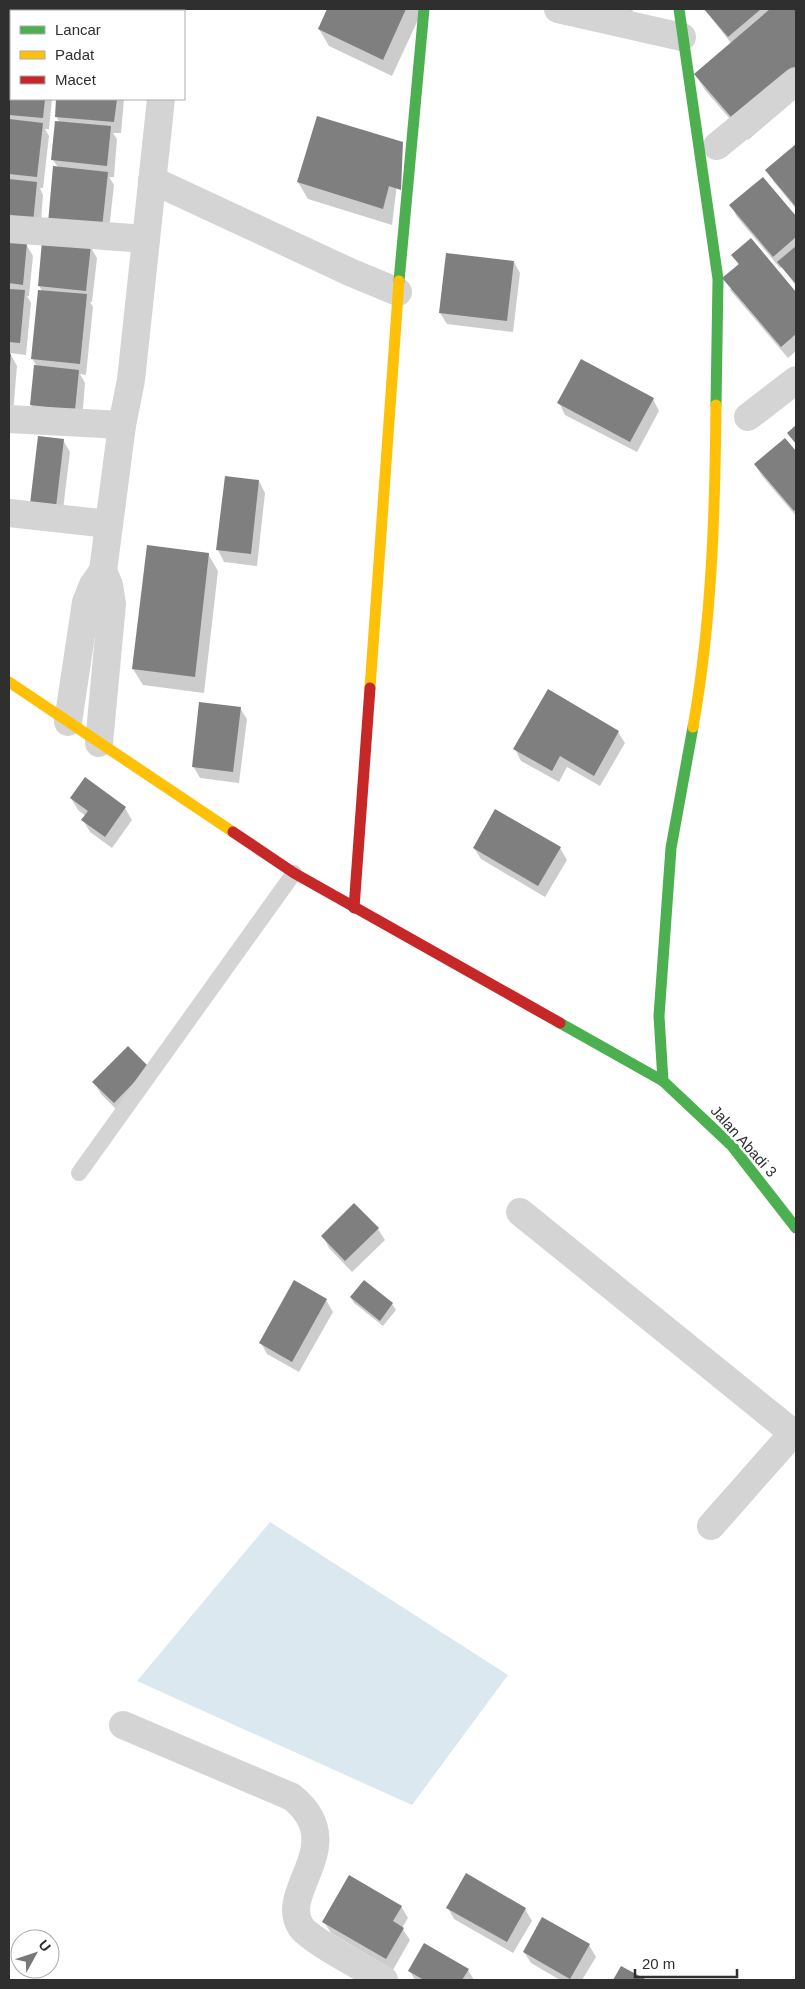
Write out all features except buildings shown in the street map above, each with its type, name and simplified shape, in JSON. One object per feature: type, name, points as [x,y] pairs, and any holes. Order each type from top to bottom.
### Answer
[{"type":"street","points":[[354,908],[398,292],[424,9]]},
{"type":"street","points":[[558,9],[682,37]]},
{"type":"street","points":[[663,1081],[658,1016],[671,848],[701,684],[714,525],[716,440],[718,279],[679,9]]},
{"type":"street","points":[[717,146],[796,81]]},
{"type":"street","points":[[68,722],[86,602],[92,585],[103,571],[122,425],[131,380],[161,100]]},
{"type":"street","points":[[152,180],[352,273],[398,292]]},
{"type":"street","points":[[9,229],[146,239]]},
{"type":"street","points":[[748,416],[796,380]]},
{"type":"street","points":[[9,419],[122,425]]},
{"type":"street","points":[[9,513],[110,524]]},
{"type":"street","points":[[99,743],[112,604],[110,586],[103,571]]},
{"type":"street","name":"Jalan Abadi 3","points":[[9,682],[294,873],[663,1081],[732,1146],[796,1228]]},
{"type":"street","points":[[520,1212],[795,1432],[711,1526]]},
{"type":"street","points":[[123,1725],[292,1797],[301,1805],[313,1824],[316,1848],[298,1900],[297,1912],[301,1926],[307,1933],[384,1980]]},
{"type":"lane","points":[[79,1173],[294,873]]},
{"type":"shaded area","points":[[270,1522],[508,1675],[412,1805],[137,1681]]},
{"type":"traffic: fast","points":[[399,281],[424,9]]},
{"type":"traffic: fast","points":[[679,9],[718,279],[716,405]]},
{"type":"traffic: fast","points":[[663,1081],[659,1016],[671,848],[693,727]]},
{"type":"traffic: fast","points":[[560,1023],[663,1081],[732,1146],[796,1228]]},
{"type":"traffic: slow","points":[[370,688],[399,281]]},
{"type":"traffic: slow","points":[[693,727],[704,647],[711,566],[715,486],[716,405]]},
{"type":"traffic: slow","points":[[9,682],[233,832]]},
{"type":"traffic: jam","points":[[354,908],[370,688]]},
{"type":"traffic: jam","points":[[233,832],[294,873],[560,1023]]}]
